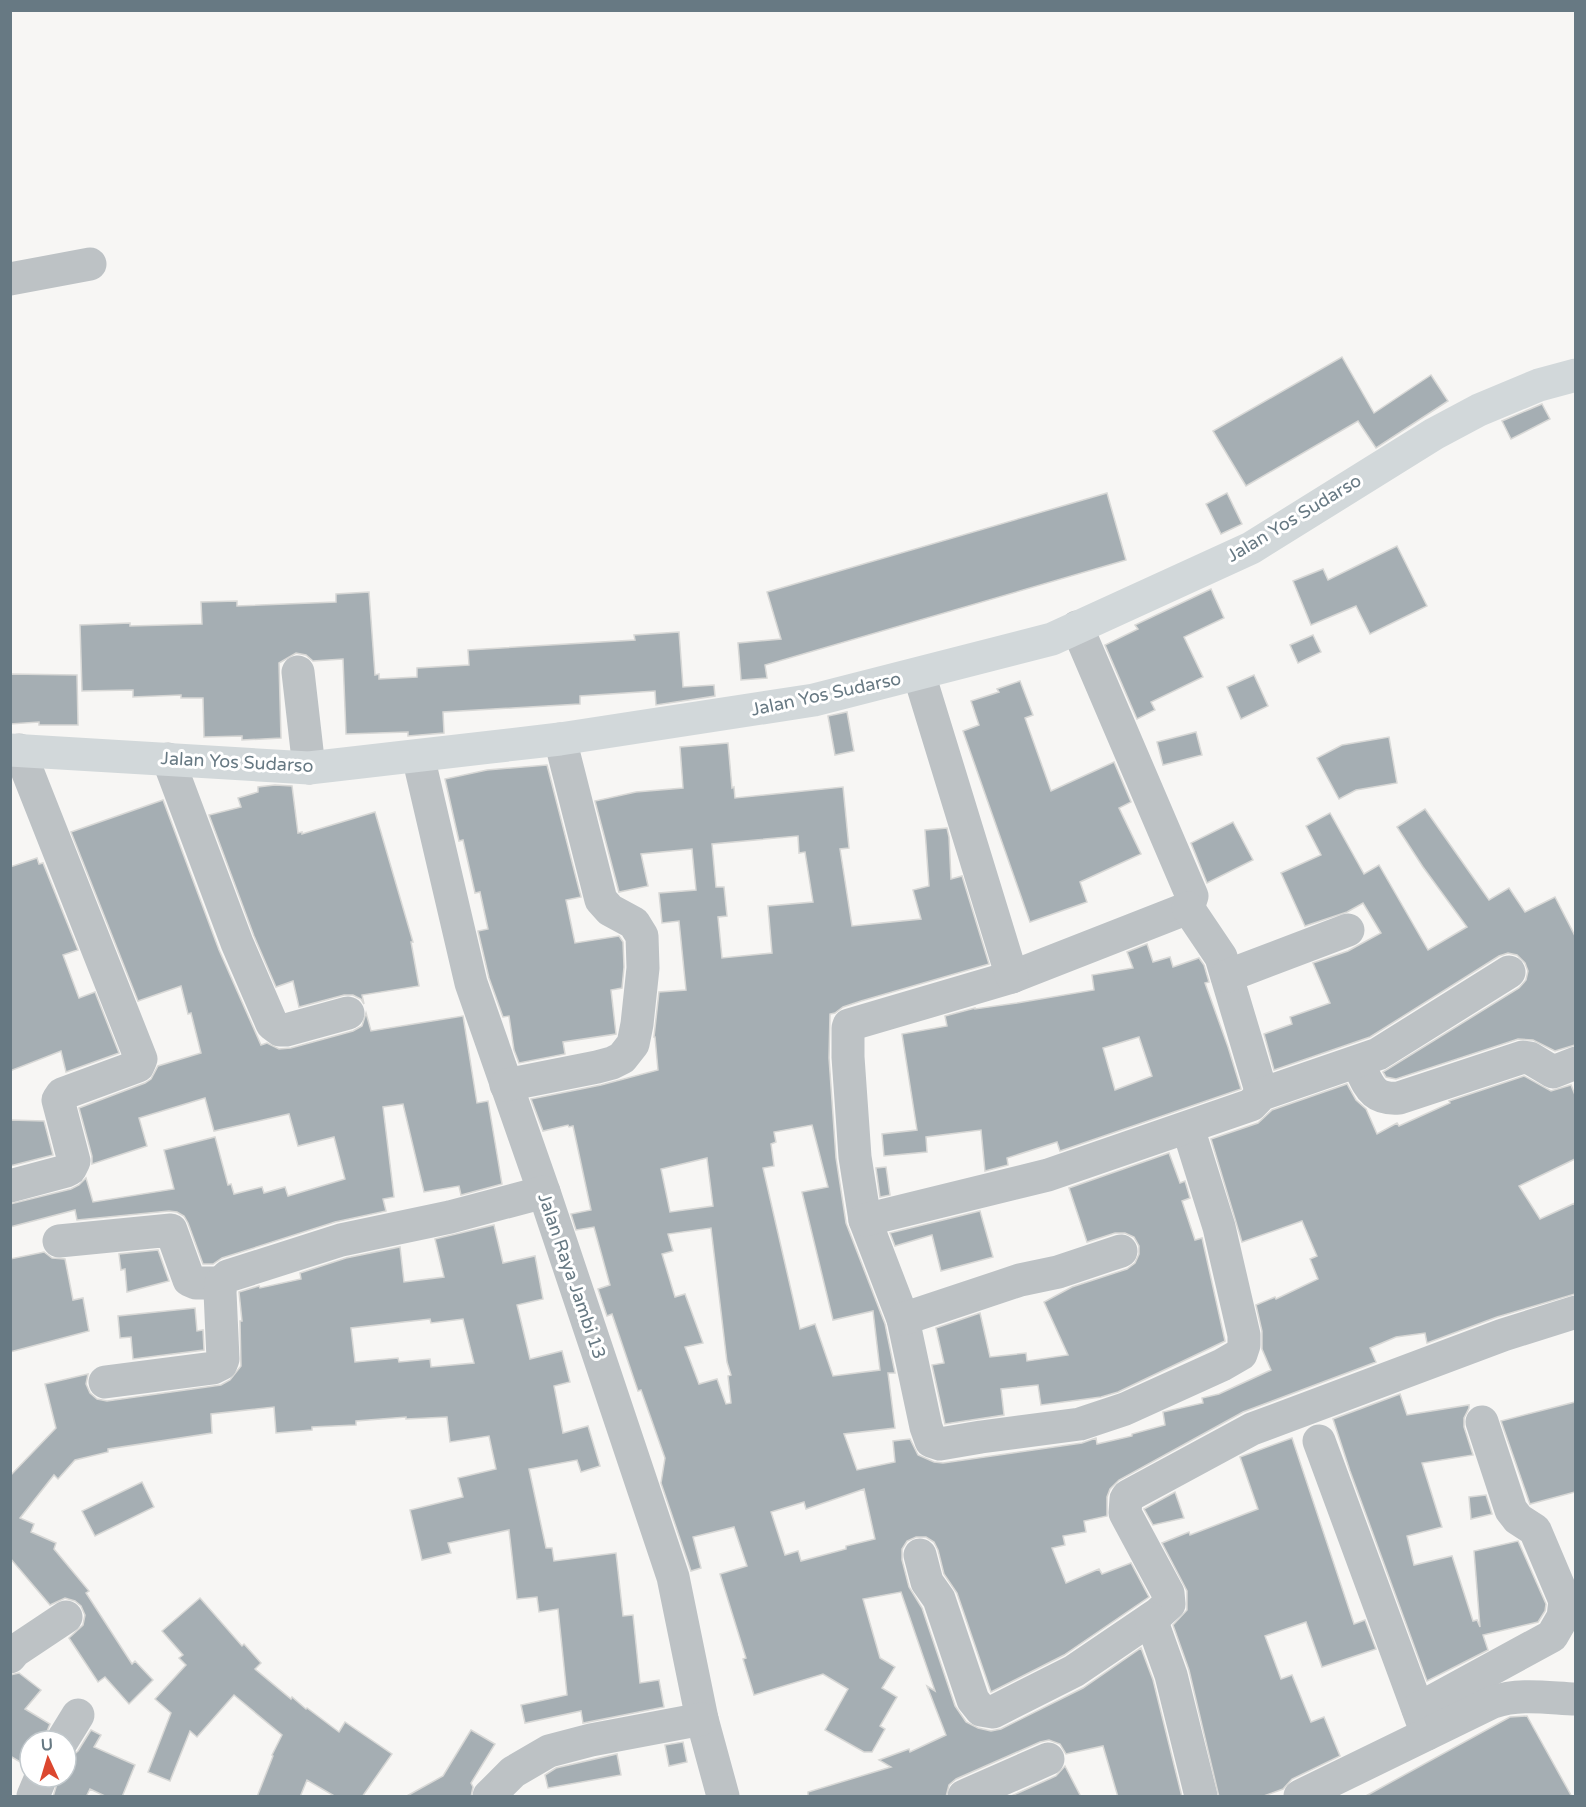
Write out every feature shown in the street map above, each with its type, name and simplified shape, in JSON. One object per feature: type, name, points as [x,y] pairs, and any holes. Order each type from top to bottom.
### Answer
[{"type":"highway","name":"Jalan Yos Sudarso","points":[[15,750],[309,768],[560,739],[814,700],[1052,639],[1251,548],[1434,434],[1479,410],[1539,385],[1575,375]]},
{"type":"street","points":[[10,279],[90,264]]},
{"type":"street","points":[[1077,627],[1192,896],[1188,909]]},
{"type":"street","points":[[298,672],[309,768]]},
{"type":"street","points":[[919,674],[1012,977]]},
{"type":"street","points":[[506,1085],[612,1063],[628,1052],[633,1044],[637,1024],[643,968],[642,936],[634,923],[610,910],[601,900],[560,739]]},
{"type":"street","points":[[10,1186],[66,1171],[73,1166],[74,1161],[59,1097],[138,1066],[141,1059],[15,750]]},
{"type":"street","name":"Jalan Raya Jambi 13","points":[[418,756],[471,983],[544,1192],[673,1577],[702,1719],[723,1797]]},
{"type":"street","points":[[168,759],[237,943],[272,1024],[280,1030],[286,1030],[348,1013]]},
{"type":"street","points":[[1188,909],[1221,957],[1262,1094]]},
{"type":"street","points":[[1188,909],[1012,977],[849,1025],[848,1057],[855,1157],[865,1220],[903,1319],[931,1441],[940,1444],[1080,1424],[1125,1409],[1222,1365],[1241,1353],[1244,1335],[1224,1249],[1188,1128]]},
{"type":"street","points":[[1227,976],[1348,930]]},
{"type":"street","points":[[865,1220],[1048,1175],[1251,1105],[1262,1094],[1378,1054],[1509,972]]},
{"type":"street","points":[[1357,1062],[1374,1091],[1386,1099],[1399,1098],[1523,1057],[1530,1058],[1553,1072],[1575,1063]]},
{"type":"street","points":[[105,1382],[213,1368],[221,1364],[223,1359],[220,1292],[221,1283],[228,1276],[341,1240],[450,1217],[544,1192]]},
{"type":"street","points":[[59,1241],[171,1230],[189,1280],[196,1283],[221,1283]]},
{"type":"street","points":[[903,1319],[1020,1280],[1058,1272],[1121,1251]]},
{"type":"street","points":[[920,1555],[927,1582],[939,1599],[973,1700],[981,1710],[993,1712],[1074,1671],[1169,1604],[1169,1597],[1125,1513],[1125,1499],[1128,1496],[1252,1429],[1492,1339],[1575,1312]]},
{"type":"street","points":[[1300,1797],[1422,1722],[1552,1635],[1563,1617],[1565,1601],[1535,1530],[1518,1519],[1511,1510],[1482,1422]]},
{"type":"street","points":[[1319,1441],[1422,1722]]},
{"type":"street","points":[[10,1657],[15,1651],[66,1617]]},
{"type":"street","points":[[1150,1619],[1172,1674],[1201,1797]]},
{"type":"street","points":[[1422,1722],[1507,1698],[1575,1699]]},
{"type":"street","points":[[489,1797],[513,1772],[549,1752],[591,1740],[702,1719]]},
{"type":"street","points":[[964,1797],[1048,1759]]},
{"type":"building","points":[[1342,357],[1374,413],[1431,375],[1448,401],[1376,448],[1358,421],[1246,486],[1213,431]]},
{"type":"building","points":[[1542,404],[1550,419],[1511,439],[1502,421]]},
{"type":"building","points":[[1107,493],[1126,560],[765,665],[767,678],[741,680],[738,643],[781,639],[767,592]]},
{"type":"building","points":[[1227,493],[1242,524],[1221,534],[1206,504]]},
{"type":"building","points":[[1397,546],[1427,606],[1370,634],[1356,606],[1311,625],[1293,581],[1323,569],[1328,580]]},
{"type":"building","points":[[1211,589],[1224,618],[1184,637],[1203,677],[1151,702],[1155,710],[1137,719],[1105,645],[1138,629],[1135,625]]},
{"type":"building","points":[[369,592],[375,675],[379,674],[379,679],[417,677],[417,668],[469,665],[468,650],[635,640],[634,635],[679,632],[683,687],[714,685],[715,696],[656,705],[655,691],[580,696],[580,704],[443,712],[444,733],[408,736],[408,732],[346,734],[343,659],[313,661],[306,655],[296,653],[279,663],[281,738],[242,740],[242,736],[204,737],[203,698],[181,698],[181,695],[133,697],[133,690],[82,691],[80,625],[202,624],[201,602],[237,601],[237,606],[336,602],[336,594]]},
{"type":"building","points":[[1313,635],[1321,652],[1298,663],[1290,645]]},
{"type":"building","points":[[10,674],[77,675],[78,725],[39,725],[39,722],[10,724]]},
{"type":"building","points":[[1254,675],[1268,706],[1241,719],[1227,687]]},
{"type":"building","points":[[1020,681],[1033,715],[1025,718],[1051,791],[1114,762],[1131,802],[1119,808],[1141,854],[1080,882],[1087,902],[1030,922],[963,731],[979,725],[971,701],[999,692],[997,689]]},
{"type":"building","points":[[847,712],[854,751],[835,755],[828,716]]},
{"type":"building","points":[[1196,732],[1202,755],[1163,765],[1157,742]]},
{"type":"building","points":[[1389,737],[1397,783],[1356,790],[1339,799],[1317,758],[1342,745]]},
{"type":"building","points":[[728,743],[735,798],[843,787],[849,848],[840,849],[852,926],[921,919],[913,890],[929,886],[925,830],[947,828],[951,879],[962,876],[989,964],[861,1001],[830,1014],[829,1058],[836,1158],[846,1223],[885,1324],[895,1373],[888,1373],[895,1428],[844,1434],[857,1470],[895,1462],[893,1441],[910,1439],[918,1455],[943,1463],[1082,1443],[1096,1438],[1097,1444],[1132,1436],[1132,1434],[1165,1425],[1163,1412],[1203,1403],[1202,1398],[1219,1394],[1271,1370],[1262,1349],[1262,1331],[1256,1305],[1275,1297],[1276,1299],[1318,1279],[1310,1259],[1317,1256],[1302,1221],[1242,1242],[1211,1139],[1258,1123],[1272,1110],[1347,1084],[1356,1100],[1366,1109],[1377,1134],[1397,1123],[1399,1126],[1450,1103],[1449,1101],[1524,1076],[1551,1091],[1571,1085],[1575,1095],[1575,1159],[1519,1186],[1540,1219],[1575,1203],[1575,1294],[1497,1317],[1427,1343],[1425,1333],[1396,1337],[1370,1348],[1376,1362],[1243,1412],[1119,1480],[1110,1489],[1107,1497],[1107,1516],[1084,1521],[1086,1532],[1063,1536],[1065,1545],[1052,1548],[1066,1583],[1099,1569],[1102,1574],[1131,1563],[1149,1597],[1064,1655],[991,1692],[957,1593],[944,1574],[934,1542],[926,1537],[916,1537],[907,1541],[902,1549],[902,1560],[909,1587],[922,1608],[955,1706],[966,1722],[991,1731],[1001,1729],[1083,1688],[1141,1648],[1153,1680],[1182,1797],[1118,1797],[1103,1746],[1066,1754],[1060,1744],[1049,1740],[956,1779],[949,1785],[946,1797],[808,1797],[808,1792],[891,1767],[879,1760],[909,1749],[910,1752],[946,1735],[927,1686],[935,1691],[901,1592],[863,1599],[880,1658],[895,1667],[882,1688],[897,1697],[880,1726],[885,1729],[872,1752],[864,1752],[825,1730],[848,1689],[823,1674],[754,1695],[743,1659],[746,1658],[720,1574],[747,1566],[734,1527],[693,1537],[701,1568],[691,1571],[661,1483],[665,1458],[641,1390],[638,1391],[612,1314],[607,1316],[598,1289],[610,1285],[594,1227],[576,1230],[571,1214],[591,1210],[573,1126],[568,1125],[543,1131],[531,1099],[601,1085],[658,1070],[654,1037],[659,992],[686,990],[679,921],[662,923],[659,893],[696,890],[692,849],[641,854],[648,886],[619,892],[595,801],[636,792],[683,788],[680,747]],"holes":[[[798,836],[799,853],[805,852],[813,902],[768,906],[772,953],[722,958],[718,917],[727,916],[724,887],[716,887],[712,844]],[[812,1125],[828,1187],[802,1192],[833,1320],[873,1311],[880,1370],[833,1376],[815,1324],[800,1329],[763,1168],[774,1166],[771,1144],[776,1142],[774,1132]],[[707,1158],[713,1206],[670,1212],[661,1169]],[[711,1228],[727,1362],[731,1375],[728,1376],[731,1403],[726,1404],[717,1379],[699,1384],[685,1347],[703,1343],[685,1294],[675,1297],[662,1254],[673,1251],[668,1234]],[[864,1489],[875,1539],[801,1561],[798,1551],[785,1555],[771,1512],[804,1502],[806,1509]]]},
{"type":"building","points":[[547,765],[581,897],[566,900],[575,943],[619,936],[623,942],[624,967],[622,988],[611,990],[616,1034],[563,1042],[565,1054],[519,1063],[514,1050],[509,1016],[503,1017],[489,978],[478,931],[488,929],[480,892],[475,893],[463,840],[459,841],[445,779],[487,770]]},
{"type":"building","points":[[292,786],[298,833],[302,832],[302,834],[375,812],[413,942],[411,942],[419,986],[362,995],[364,1004],[361,999],[353,995],[344,995],[299,1007],[293,981],[276,987],[254,936],[209,815],[241,807],[238,798],[258,792],[258,787]]},
{"type":"building","points":[[163,800],[219,950],[261,1045],[267,1043],[279,1049],[291,1048],[353,1031],[362,1026],[366,1013],[371,1031],[463,1016],[477,1103],[488,1101],[502,1184],[461,1195],[459,1186],[424,1192],[403,1104],[383,1107],[394,1197],[383,1199],[386,1211],[335,1222],[222,1258],[213,1264],[203,1264],[188,1223],[184,1216],[177,1212],[77,1220],[75,1210],[10,1227],[10,1204],[71,1189],[86,1178],[93,1202],[174,1189],[164,1150],[215,1137],[228,1185],[231,1184],[234,1194],[262,1187],[264,1193],[285,1187],[288,1196],[345,1179],[334,1137],[298,1146],[289,1114],[214,1131],[205,1098],[139,1118],[147,1146],[92,1164],[92,1156],[79,1108],[145,1083],[151,1079],[158,1066],[201,1053],[191,1013],[188,1014],[181,986],[138,1001],[71,832]]},
{"type":"building","points":[[1425,809],[1489,900],[1509,888],[1525,912],[1555,897],[1575,936],[1575,1045],[1555,1051],[1533,1040],[1518,1039],[1396,1079],[1386,1077],[1383,1072],[1519,988],[1526,980],[1528,971],[1525,963],[1517,955],[1508,953],[1499,956],[1370,1037],[1274,1070],[1264,1034],[1292,1024],[1290,1017],[1330,1003],[1313,963],[1348,951],[1381,933],[1363,903],[1347,912],[1305,926],[1281,873],[1321,855],[1306,826],[1330,813],[1364,874],[1379,865],[1428,950],[1467,927],[1397,827]]},
{"type":"building","points":[[1233,822],[1253,860],[1207,883],[1191,843]]},
{"type":"building","points":[[37,858],[39,864],[43,863],[78,950],[63,955],[79,998],[95,992],[119,1053],[66,1072],[61,1051],[10,1071],[10,867]]},
{"type":"building","points":[[1147,944],[1153,962],[1170,957],[1173,967],[1199,958],[1204,965],[1209,982],[1205,983],[1241,1089],[1060,1151],[1057,1142],[1007,1158],[1008,1165],[985,1171],[981,1130],[926,1137],[927,1152],[884,1156],[882,1134],[917,1130],[902,1034],[947,1026],[945,1016],[975,1008],[1094,990],[1092,975],[1133,968],[1127,952]],"holes":[[[1139,1037],[1152,1076],[1115,1090],[1103,1048]]]},
{"type":"building","points":[[10,1120],[44,1121],[53,1155],[10,1166]]},
{"type":"building","points":[[1169,1153],[1180,1183],[1185,1181],[1190,1198],[1182,1201],[1195,1240],[1202,1238],[1225,1341],[1118,1392],[1101,1397],[1041,1405],[1038,1385],[1001,1389],[1004,1415],[945,1424],[932,1365],[944,1363],[936,1328],[980,1313],[990,1357],[1026,1353],[1027,1361],[1068,1355],[1044,1302],[1072,1287],[1127,1269],[1135,1263],[1139,1254],[1139,1246],[1134,1237],[1125,1233],[1115,1233],[1087,1242],[1069,1188]]},
{"type":"building","points":[[886,1167],[890,1195],[880,1197],[876,1168]]},
{"type":"building","points":[[980,1211],[993,1257],[941,1271],[932,1235],[895,1246],[890,1233]]},
{"type":"building","points":[[494,1225],[503,1263],[535,1256],[543,1299],[517,1305],[530,1359],[562,1351],[570,1382],[554,1386],[563,1433],[588,1426],[600,1466],[581,1472],[577,1460],[529,1469],[546,1548],[552,1548],[554,1561],[616,1553],[623,1616],[633,1615],[640,1683],[659,1680],[664,1707],[583,1723],[581,1711],[525,1723],[521,1705],[567,1695],[558,1609],[539,1612],[537,1597],[517,1599],[509,1530],[448,1543],[451,1553],[422,1560],[410,1510],[463,1497],[458,1478],[496,1469],[489,1436],[450,1442],[447,1417],[406,1419],[406,1417],[356,1421],[356,1425],[312,1427],[312,1430],[276,1433],[274,1407],[211,1414],[212,1433],[108,1449],[108,1452],[75,1460],[58,1479],[54,1475],[20,1518],[34,1524],[31,1532],[56,1543],[54,1549],[89,1591],[86,1593],[132,1664],[135,1661],[153,1680],[129,1704],[105,1677],[98,1682],[69,1638],[83,1625],[85,1615],[81,1606],[65,1598],[50,1605],[10,1558],[10,1476],[56,1428],[45,1384],[88,1374],[86,1384],[90,1393],[97,1399],[107,1401],[221,1385],[230,1380],[241,1366],[240,1321],[242,1321],[239,1292],[301,1279],[300,1273],[346,1258],[400,1247],[404,1282],[444,1277],[435,1239]],"holes":[[[430,1319],[431,1323],[463,1319],[474,1363],[431,1367],[430,1359],[399,1362],[398,1358],[355,1362],[351,1328]]]},
{"type":"building","points":[[158,1250],[169,1281],[127,1292],[125,1269],[121,1270],[119,1254]]},
{"type":"building","points":[[44,1252],[52,1258],[65,1259],[73,1300],[83,1298],[89,1331],[10,1352],[10,1259]]},
{"type":"building","points":[[195,1308],[197,1331],[203,1330],[204,1350],[133,1359],[131,1337],[120,1338],[118,1316]]},
{"type":"building","points":[[1400,1394],[1407,1415],[1469,1405],[1464,1418],[1464,1427],[1473,1455],[1422,1463],[1442,1527],[1407,1536],[1414,1565],[1452,1556],[1473,1621],[1477,1620],[1480,1627],[1474,1551],[1518,1541],[1546,1604],[1545,1611],[1538,1622],[1483,1635],[1488,1650],[1427,1681],[1333,1419]]},
{"type":"building","points":[[1575,1402],[1575,1492],[1530,1504],[1501,1421]]},
{"type":"building","points":[[1292,1438],[1354,1624],[1365,1620],[1376,1649],[1322,1667],[1306,1622],[1265,1636],[1281,1679],[1292,1675],[1311,1722],[1324,1717],[1340,1756],[1292,1779],[1283,1789],[1261,1797],[1219,1797],[1189,1670],[1173,1625],[1187,1610],[1187,1591],[1162,1543],[1189,1532],[1190,1535],[1258,1509],[1240,1457]]},
{"type":"building","points":[[142,1482],[154,1507],[95,1536],[82,1511]]},
{"type":"building","points":[[1175,1492],[1184,1518],[1153,1525],[1144,1509]]},
{"type":"building","points":[[1486,1495],[1492,1514],[1471,1519],[1469,1497]]},
{"type":"building","points":[[200,1598],[242,1646],[244,1644],[261,1663],[255,1669],[291,1699],[292,1697],[339,1732],[345,1722],[392,1754],[362,1797],[336,1797],[307,1780],[300,1797],[257,1797],[282,1735],[234,1695],[197,1737],[190,1731],[170,1781],[148,1772],[171,1713],[155,1699],[186,1665],[179,1658],[183,1655],[162,1631]]},
{"type":"building","points":[[19,1673],[41,1690],[25,1709],[50,1724],[48,1729],[18,1729],[18,1761],[10,1756],[10,1675]]},
{"type":"building","points":[[1527,1716],[1572,1797],[1364,1797],[1510,1717]]},
{"type":"building","points":[[91,1730],[101,1735],[94,1747],[135,1765],[122,1797],[107,1797],[90,1789],[86,1797],[53,1797],[55,1789],[78,1789],[78,1751]]},
{"type":"building","points":[[471,1730],[495,1744],[471,1783],[473,1787],[471,1797],[405,1797],[443,1776]]},
{"type":"building","points":[[683,1742],[687,1762],[669,1766],[665,1745]]},
{"type":"building","points":[[617,1754],[621,1775],[548,1788],[545,1775],[556,1768]]},
{"type":"building","points":[[1065,1766],[1081,1797],[1009,1797],[1056,1776]]}]
